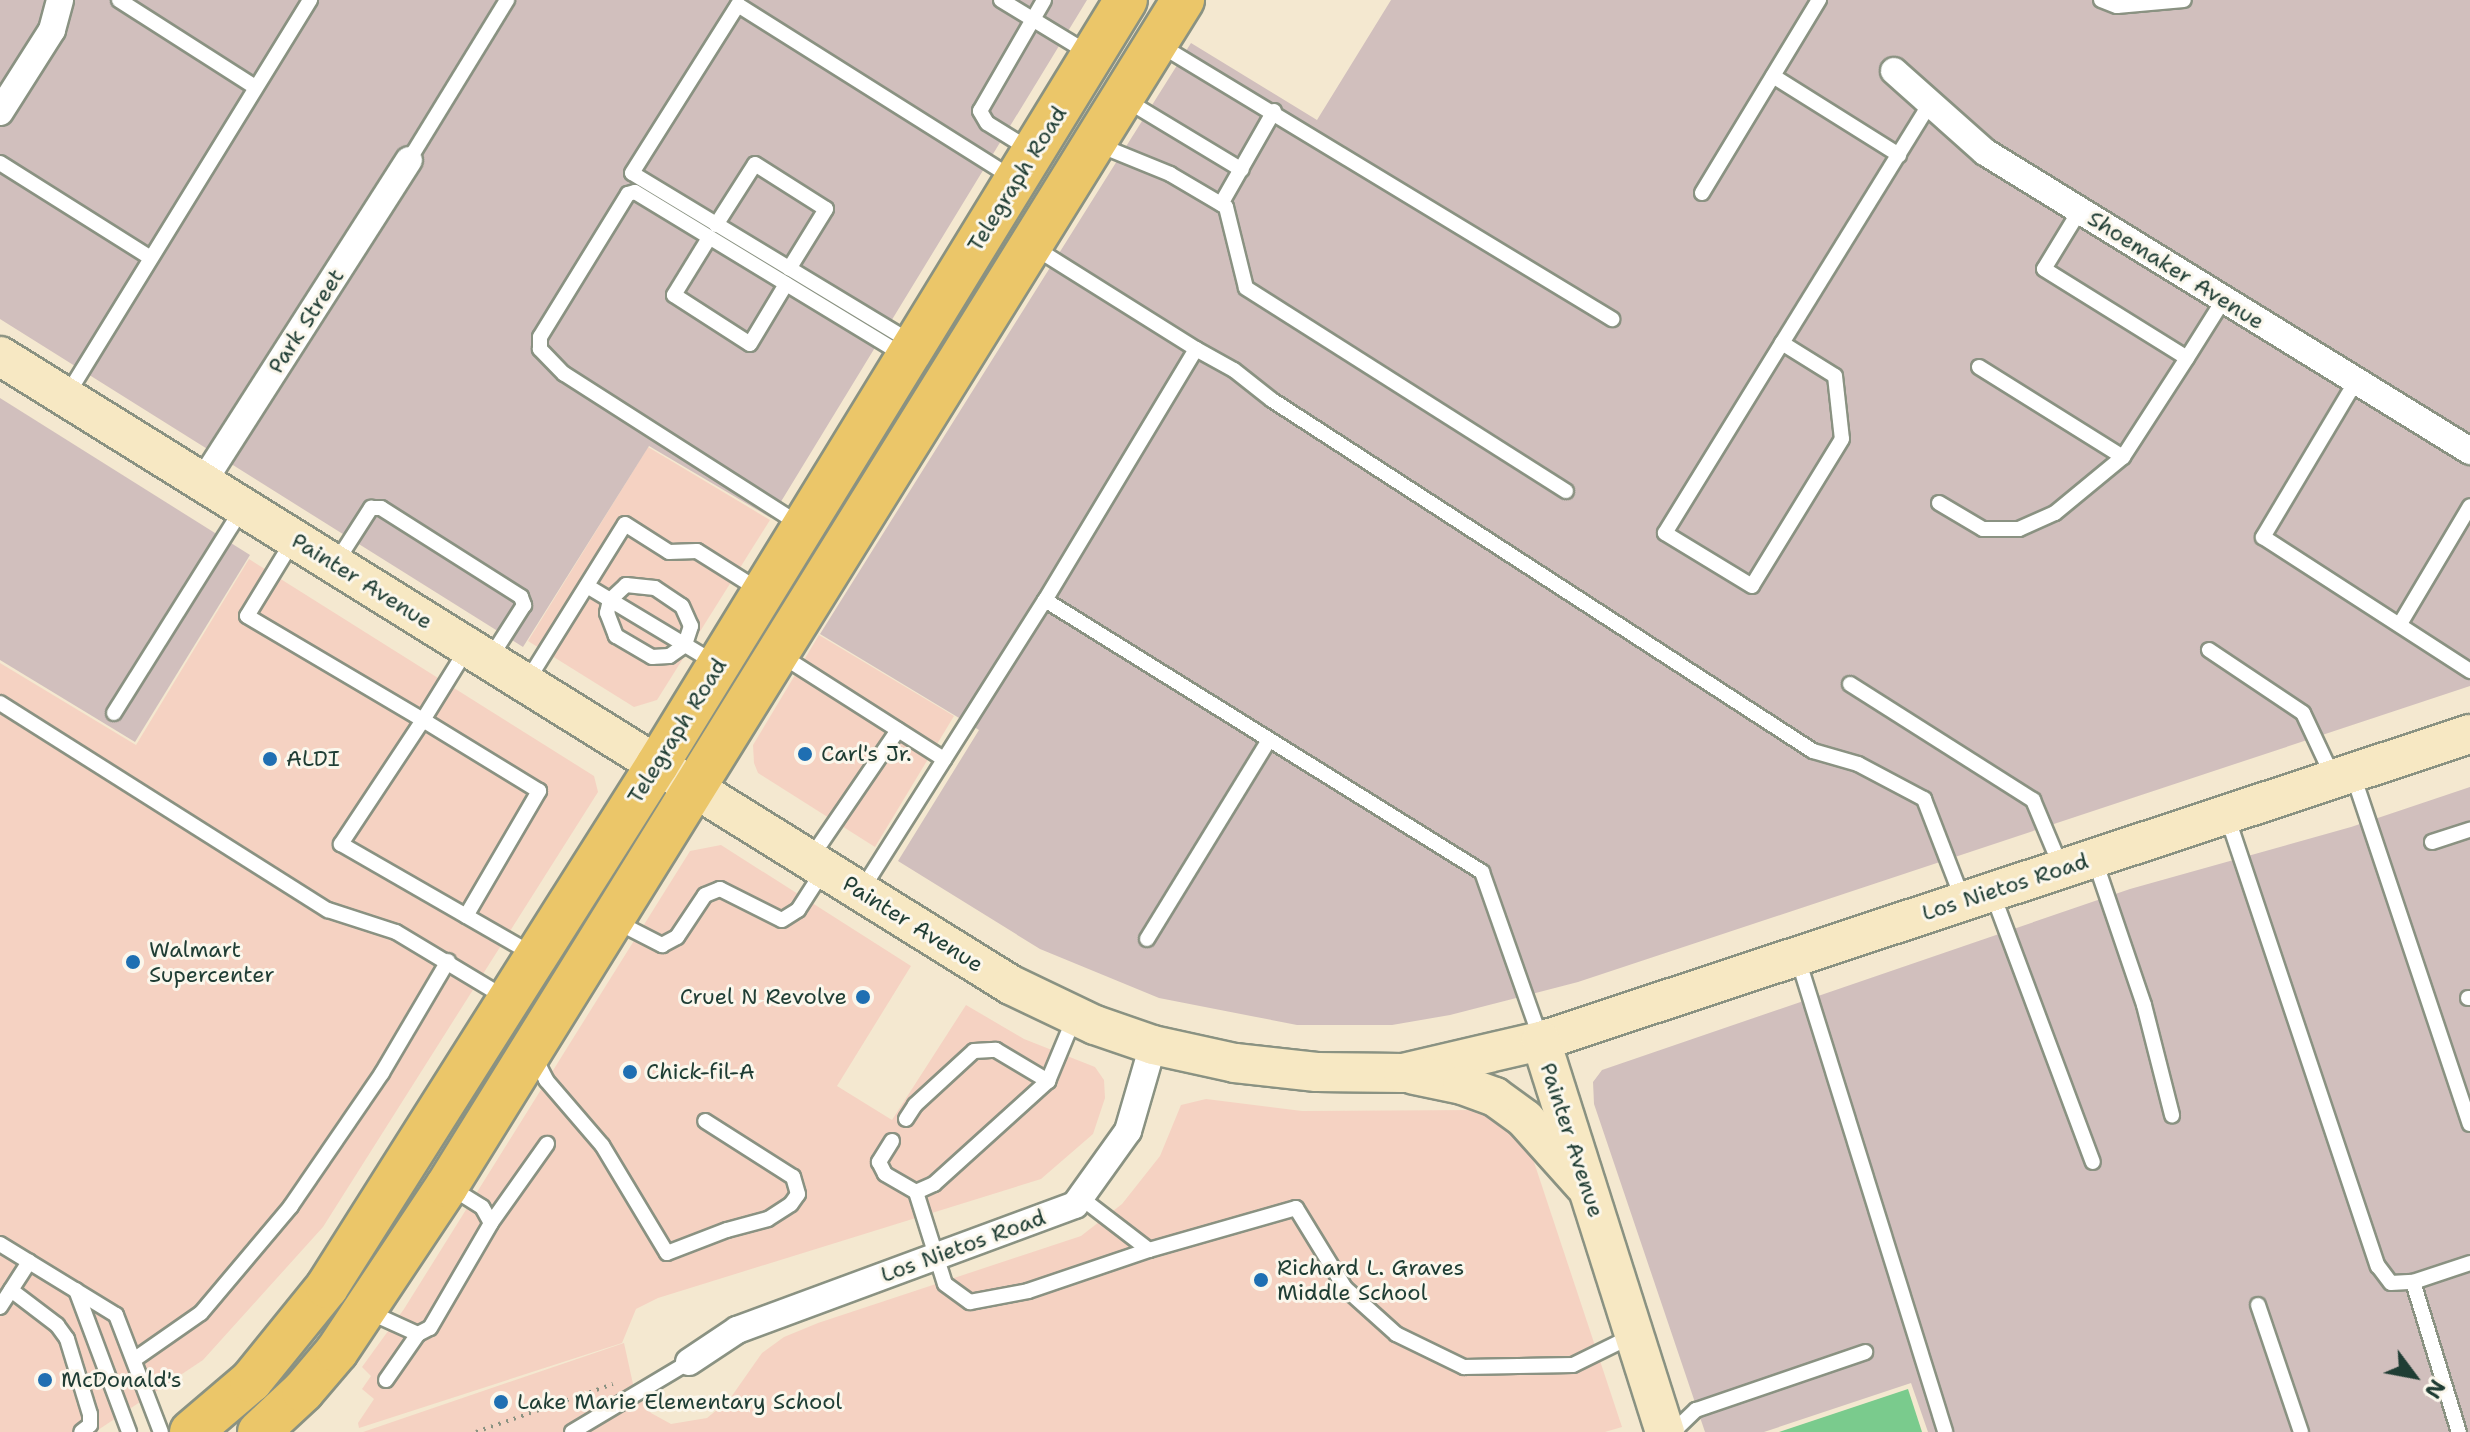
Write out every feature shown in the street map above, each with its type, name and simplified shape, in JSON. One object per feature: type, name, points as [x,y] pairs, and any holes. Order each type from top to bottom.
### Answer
[{"type":"main road","name":"Telegraph Road","points":[[191,1432],[251,1381],[327,1287],[657,765],[702,655],[762,592],[1126,0]]},
{"type":"main road","name":"Telegraph Road","points":[[259,1432],[303,1391],[367,1311],[696,789],[1183,0]]},
{"type":"main road","points":[[1034,150],[1095,144]]},
{"type":"main road","name":"Painter Avenue","points":[[0,356],[1011,985],[1075,1016],[1153,1045],[1235,1063],[1317,1072],[1403,1073],[1541,1041],[1665,1432]]},
{"type":"main road","name":"Los Nietos Road","points":[[1541,1041],[2226,812],[2470,734]]},
{"type":"main road","points":[[509,1000],[531,1051]]},
{"type":"main road","points":[[1403,1073],[1462,1085],[1495,1097],[1525,1119],[1588,1190]]},
{"type":"main road","points":[[327,1287],[367,1311]]},
{"type":"street","points":[[4,97],[52,30],[60,0]]},
{"type":"street","name":"Shoemaker Avenue","points":[[1894,71],[1985,152],[2470,451]]},
{"type":"street","name":"Park Street","points":[[203,482],[409,160]]},
{"type":"street","name":"Los Nietos Road","points":[[689,1362],[737,1330],[1075,1205],[1128,1131],[1153,1045]]},
{"type":"lane","points":[[119,0],[255,87]]},
{"type":"lane","points":[[66,397],[310,0]]},
{"type":"lane","points":[[409,160],[507,0]]},
{"type":"lane","points":[[1001,0],[1092,56]]},
{"type":"lane","points":[[1034,150],[987,123],[980,111],[1044,0]]},
{"type":"lane","points":[[1702,193],[1819,0]]},
{"type":"lane","points":[[2101,0],[2117,6],[2184,0]]},
{"type":"lane","points":[[712,231],[632,173],[738,5],[1034,150]]},
{"type":"lane","points":[[1156,43],[1274,111],[1612,319]]},
{"type":"lane","points":[[1773,76],[1899,155]]},
{"type":"lane","points":[[1123,98],[1242,170]]},
{"type":"lane","points":[[1782,343],[1835,376],[1842,439],[1752,586],[1665,533],[1782,343],[1899,155],[1930,103]]},
{"type":"lane","points":[[1221,204],[1274,111]]},
{"type":"lane","points":[[1095,144],[1170,174],[1226,207],[1246,288],[1566,491]]},
{"type":"lane","points":[[0,163],[151,258]]},
{"type":"lane","points":[[755,164],[826,209],[788,277],[750,344],[674,295],[755,164]]},
{"type":"lane","points":[[803,527],[564,374],[540,349],[540,337],[628,194],[635,192],[712,231],[911,351]]},
{"type":"lane","points":[[2080,210],[2044,269],[2187,358]]},
{"type":"lane","points":[[1031,246],[1234,370],[1272,400],[1813,751],[1858,764],[1924,799],[1977,896],[2093,1162]]},
{"type":"lane","points":[[1939,503],[1983,529],[2019,529],[2055,513],[2123,457],[2224,299]]},
{"type":"lane","points":[[861,891],[1045,600],[1196,349]]},
{"type":"lane","points":[[1979,367],[2123,457]]},
{"type":"lane","points":[[2356,381],[2263,537],[2470,671]]},
{"type":"lane","points":[[2400,624],[2470,506]]},
{"type":"lane","points":[[114,713],[243,507]]},
{"type":"lane","points":[[335,564],[371,508],[381,508],[521,597],[524,605],[423,720],[341,844],[536,956]]},
{"type":"lane","points":[[526,683],[625,524],[669,552],[697,551],[762,592]]},
{"type":"lane","points":[[294,539],[247,616],[539,791],[466,916]]},
{"type":"lane","points":[[626,585],[655,588],[682,606],[702,655],[652,657],[616,636],[607,613],[610,600],[626,585]]},
{"type":"lane","points":[[587,586],[702,655]]},
{"type":"lane","points":[[1045,600],[1482,872],[1541,1041]]},
{"type":"lane","points":[[2209,650],[2303,713],[2342,774],[2470,1124]]},
{"type":"lane","points":[[779,654],[944,759]]},
{"type":"lane","points":[[1850,684],[2033,800],[2078,862],[2144,1005],[2172,1115]]},
{"type":"lane","points":[[0,703],[328,910],[396,932],[509,1000]]},
{"type":"lane","points":[[613,920],[656,945],[662,945],[677,937],[705,895],[720,889],[782,920],[798,910],[817,864],[898,730]]},
{"type":"lane","points":[[1147,939],[1269,740]]},
{"type":"lane","points":[[2226,812],[2378,1266],[2391,1283],[2413,1282],[2470,1263]]},
{"type":"lane","points":[[2432,842],[2470,830]]},
{"type":"lane","points":[[1797,956],[1945,1432]]},
{"type":"lane","points":[[135,1359],[201,1313],[291,1206],[382,1073],[448,961]]},
{"type":"lane","points":[[916,1192],[934,1184],[1048,1081],[1075,1016]]},
{"type":"lane","points":[[906,1119],[915,1105],[974,1051],[996,1050],[1048,1081]]},
{"type":"lane","points":[[531,1051],[546,1080],[602,1145],[667,1253],[727,1230],[768,1219],[791,1204],[798,1194],[793,1177],[705,1121]]},
{"type":"lane","points":[[892,1141],[879,1162],[885,1174],[916,1192],[945,1284],[970,1302],[1028,1291],[1149,1250],[1296,1208],[1345,1288],[1396,1334],[1464,1367],[1573,1365],[1635,1335]]},
{"type":"lane","points":[[386,1380],[418,1334],[430,1328],[491,1223],[547,1144]]},
{"type":"lane","points":[[447,1186],[482,1207],[491,1223]]},
{"type":"lane","points":[[1080,1197],[1149,1250]]},
{"type":"lane","points":[[0,1244],[116,1315],[161,1432]]},
{"type":"lane","points":[[0,1307],[29,1262]]},
{"type":"lane","points":[[2413,1282],[2459,1432]]},
{"type":"lane","points":[[11,1290],[57,1325],[67,1339],[90,1414],[90,1425],[81,1432]]},
{"type":"lane","points":[[76,1290],[129,1432]]},
{"type":"lane","points":[[2258,1305],[2301,1432]]},
{"type":"lane","points":[[367,1311],[418,1334]]},
{"type":"lane","points":[[1673,1432],[1696,1410],[1865,1352]]},
{"type":"lane","points":[[572,1432],[689,1362]]},
{"type":"path","points":[[476,1432],[624,1380]]},
{"type":"shaded area","points":[[0,0],[1087,0],[771,518],[649,446],[523,647],[0,319]]},
{"type":"shaded area","points":[[1391,0],[2470,0],[2470,686],[1578,982],[1450,1015],[1392,1025],[1297,1025],[1159,998],[1040,949],[898,861],[979,730],[820,634],[1191,43],[1317,120]]},
{"type":"shaded area","points":[[0,398],[250,555],[135,742],[0,660]]},
{"type":"shaded area","points":[[648,447],[770,520],[657,700],[634,707],[528,641]]},
{"type":"shaded area","points":[[249,559],[594,776],[598,792],[323,1227],[203,1360],[95,1432],[0,1432],[0,663],[136,745]]},
{"type":"shaded area","points":[[819,635],[954,716],[875,847],[758,773],[754,763],[753,745]]},
{"type":"shaded area","points":[[2470,787],[2470,1432],[1928,1432],[1911,1383],[1764,1432],[1705,1432],[1594,1104],[1593,1082],[1602,1070],[2130,889],[2351,827]]},
{"type":"shaded area","points":[[721,845],[911,966],[837,1086],[892,1120],[966,1005],[1024,1039],[1095,1067],[1104,1080],[1105,1098],[1093,1134],[1041,1179],[658,1298],[636,1309],[622,1343],[359,1428],[358,1423],[374,1399],[362,1389],[371,1376],[362,1367],[404,1309],[690,851]]},
{"type":"shaded area","name":"Richard L. Graves Middle School","points":[[1206,1099],[1302,1111],[1476,1110],[1509,1129],[1532,1156],[1622,1427],[1605,1432],[363,1432],[624,1343],[633,1384],[651,1413],[671,1424],[707,1418],[729,1400],[762,1353],[784,1337],[1081,1236],[1122,1204],[1160,1156],[1181,1105]]},
{"type":"green space","points":[[1908,1389],[1922,1432],[1779,1432]]},
{"type":"place","name":"Carl's Jr.","points":[[805,754]]},
{"type":"place","name":"ALDI","points":[[270,759]]},
{"type":"place","name":"Walmart Supercenter","points":[[133,962]]},
{"type":"place","name":"Cruel N Revolve","points":[[863,997]]},
{"type":"place","name":"Chick-fil-A","points":[[630,1072]]},
{"type":"place","name":"Richard L. Graves Middle School","points":[[1261,1280]]},
{"type":"place","name":"McDonald's","points":[[45,1380]]},
{"type":"place","name":"Lake Marie Elementary School","points":[[501,1402]]}]
